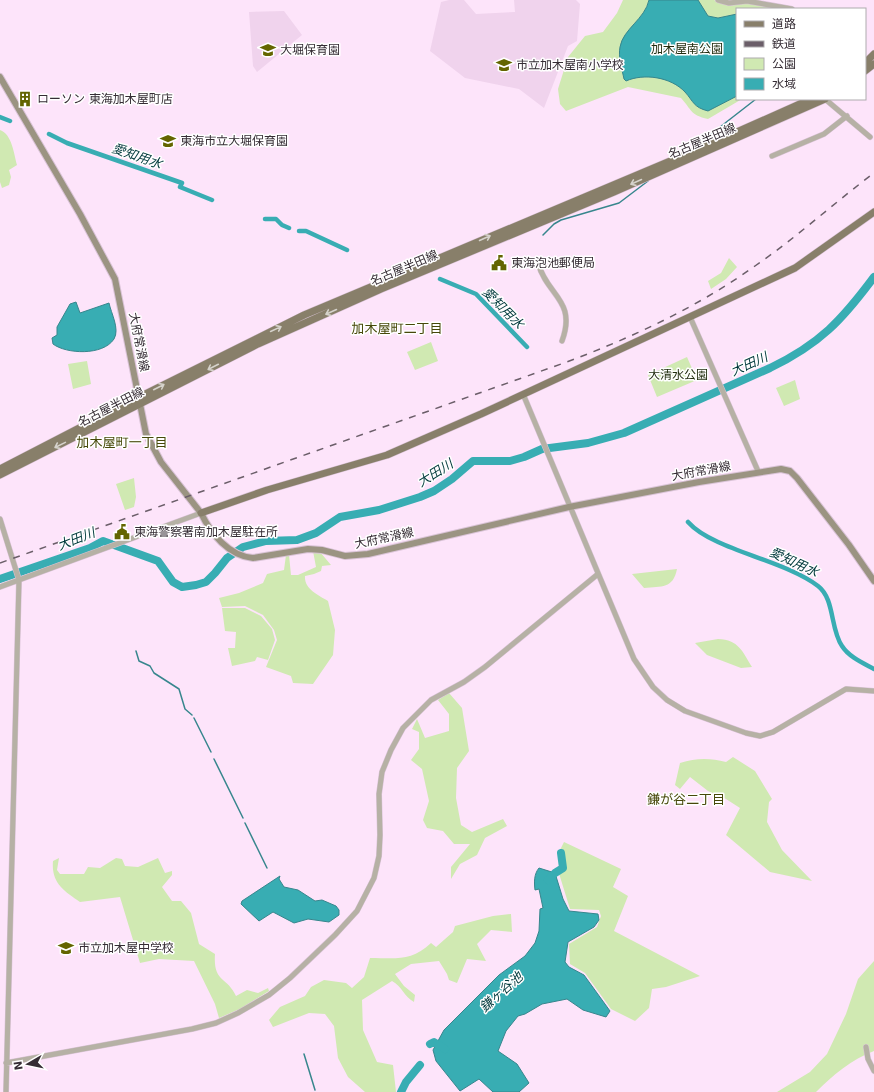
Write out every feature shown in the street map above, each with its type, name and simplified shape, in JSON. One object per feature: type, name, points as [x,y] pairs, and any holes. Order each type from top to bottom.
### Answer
[{"type":"main road","points":[[866,62],[874,54]]},
{"type":"main road","points":[[866,70],[874,64]]},
{"type":"main road","name":"大府常滑線","points":[[0,78],[80,214],[115,279],[140,400],[142,419],[151,444],[161,462],[201,513],[206,523],[227,548],[238,554],[253,558],[308,549],[322,550],[346,556],[368,554],[569,506],[782,469],[790,472],[797,478],[849,544],[874,581]]},
{"type":"main road","name":"名古屋半田線","points":[[0,476],[140,400],[304,316],[694,151],[809,100]]},
{"type":"main road","name":"名古屋半田線","points":[[0,469],[258,344],[382,289],[614,192],[823,100]]},
{"type":"main road","points":[[201,513],[267,490],[387,455],[523,394],[795,268],[874,212]]},
{"type":"street","points":[[718,0],[729,3],[747,1],[786,8]]},
{"type":"street","points":[[826,100],[870,137]]},
{"type":"street","points":[[772,156],[824,134],[847,116]]},
{"type":"street","points":[[538,263],[546,282],[559,296],[566,310],[566,329],[562,341]]},
{"type":"street","points":[[690,317],[758,472]]},
{"type":"street","points":[[523,394],[634,658],[648,681],[668,700],[685,711],[703,719],[760,736],[772,732],[846,690],[874,691]]},
{"type":"street","points":[[0,587],[18,575],[118,544],[201,513]]},
{"type":"street","points":[[0,519],[18,575],[6,1092]]},
{"type":"street","points":[[6,1063],[192,1029],[216,1023],[255,1004],[285,982],[335,935],[357,911],[374,878],[379,856],[379,794],[382,772],[391,750],[403,728],[431,700],[464,682],[485,667],[598,574]]},
{"type":"street","points":[[866,1047],[868,1059],[874,1071]]},
{"type":"shaded area","name":"市立加木屋南小学校","points":[[449,0],[464,0],[476,14],[515,12],[514,0],[576,0],[580,4],[577,41],[568,46],[544,108],[519,89],[465,78],[430,51],[441,2]]},
{"type":"shaded area","name":"大堀保育園","points":[[284,11],[302,35],[257,72],[253,66],[249,12]]},
{"type":"green space","name":"加木屋南公園","points":[[623,0],[714,0],[726,5],[746,3],[776,8],[736,8],[736,100],[740,100],[708,119],[694,114],[681,98],[628,87],[566,111],[560,104],[558,89],[568,57],[585,36],[603,32],[617,13]]},
{"type":"green space","points":[[0,130],[4,132],[10,140],[17,165],[9,170],[11,177],[9,185],[2,188],[0,182]]},
{"type":"green space","points":[[729,258],[737,267],[726,279],[711,289],[708,281],[721,273]]},
{"type":"green space","points":[[431,342],[438,361],[415,370],[407,352]]},
{"type":"green space","name":"大清水公園","points":[[687,357],[697,380],[657,397],[648,375]]},
{"type":"green space","points":[[87,361],[91,384],[73,389],[68,364]]},
{"type":"green space","points":[[795,380],[800,399],[784,406],[776,388]]},
{"type":"green space","points":[[134,478],[136,497],[134,507],[125,510],[116,484]]},
{"type":"green space","points":[[313,551],[320,552],[331,565],[322,566],[321,571],[305,576],[305,581],[309,588],[328,601],[335,630],[333,655],[313,684],[293,683],[291,676],[266,667],[277,640],[274,630],[263,615],[245,606],[222,607],[219,598],[239,593],[263,583],[267,574],[284,570],[286,555],[289,555],[291,575],[298,575],[316,567]]},
{"type":"green space","points":[[677,569],[673,580],[670,583],[656,587],[644,588],[632,574]]},
{"type":"green space","points":[[222,608],[245,608],[261,616],[272,629],[275,640],[268,660],[257,657],[255,661],[232,666],[228,648],[235,648],[236,632],[225,631]]},
{"type":"green space","points":[[718,639],[731,642],[739,647],[752,667],[741,668],[707,655],[695,643]]},
{"type":"green space","points":[[449,693],[462,708],[469,751],[457,768],[456,798],[461,825],[472,832],[503,819],[507,826],[485,838],[477,855],[460,864],[451,879],[451,867],[470,844],[454,844],[443,831],[427,828],[423,820],[429,801],[422,769],[411,760],[419,749],[419,732],[412,729],[417,719],[425,738],[449,731],[449,714],[438,700]]},
{"type":"green space","points":[[733,757],[755,771],[772,799],[769,802],[767,822],[782,850],[812,881],[770,872],[726,835],[740,808],[726,799],[708,791],[690,777],[680,789],[675,785],[680,763],[703,759],[726,762]]},
{"type":"green space","points":[[564,842],[621,869],[613,887],[628,896],[614,931],[700,976],[666,987],[652,989],[649,1008],[635,1021],[611,1009],[585,973],[570,964],[569,944],[597,927],[601,916],[599,910],[570,909],[557,867],[565,866],[563,852],[560,850]]},
{"type":"green space","points":[[59,858],[57,870],[60,874],[84,874],[88,867],[100,868],[116,858],[122,859],[125,866],[138,867],[158,858],[165,873],[172,871],[172,875],[162,887],[172,901],[181,901],[191,913],[199,944],[215,954],[216,970],[218,975],[229,985],[236,996],[247,990],[258,993],[268,988],[269,991],[240,1009],[219,1018],[215,1004],[194,961],[159,959],[140,963],[120,897],[80,902],[64,890],[56,881],[53,861]]},
{"type":"green space","points":[[511,914],[512,932],[491,930],[477,944],[486,961],[467,959],[457,983],[449,980],[439,961],[411,964],[395,974],[404,986],[415,995],[414,1002],[392,981],[362,1000],[363,1030],[377,1062],[393,1065],[396,1092],[365,1092],[348,1077],[338,1058],[334,1026],[325,1014],[309,1013],[273,1027],[269,1020],[280,1007],[305,996],[311,987],[324,980],[346,983],[352,988],[364,977],[370,958],[402,958],[410,956],[424,949],[431,943],[436,947],[453,932],[455,926],[493,916]]},
{"type":"green space","points":[[874,961],[874,1051],[866,1054],[843,1068],[816,1092],[777,1092],[810,1072],[827,1054],[846,1014],[858,979]]},
{"type":"water","points":[[649,0],[698,0],[708,16],[718,18],[736,14],[736,97],[708,111],[694,104],[679,87],[665,80],[649,77],[641,77],[626,81],[624,79],[620,63],[620,47],[629,29],[647,7]]},
{"type":"water","points":[[76,302],[80,313],[109,303],[116,326],[116,335],[109,345],[93,351],[84,352],[66,350],[53,344],[52,338],[57,335],[57,327],[70,304]]},
{"type":"water","points":[[539,868],[555,873],[563,899],[569,911],[598,914],[599,920],[594,927],[568,942],[565,962],[569,967],[584,975],[610,1011],[606,1017],[583,1010],[567,999],[542,1004],[525,1014],[518,1016],[506,1031],[498,1051],[517,1064],[529,1083],[519,1092],[493,1092],[479,1079],[460,1091],[436,1061],[433,1050],[444,1030],[499,975],[525,956],[535,943],[539,931],[540,909],[543,908],[539,889],[535,890],[535,875]]},
{"type":"water","points":[[280,876],[279,879],[284,887],[298,890],[315,901],[322,900],[336,906],[339,910],[339,915],[329,922],[308,919],[294,923],[273,912],[259,921],[241,904],[242,901]]},
{"type":"waterway","points":[[693,148],[755,100]]},
{"type":"waterway","name":"愛知用水","points":[[0,117],[10,121]]},
{"type":"waterway","name":"愛知用水","points":[[49,134],[67,143],[182,183],[180,187],[212,200]]},
{"type":"waterway","points":[[543,235],[554,224],[561,220],[619,203],[648,181]]},
{"type":"waterway","name":"愛知用水","points":[[265,219],[276,219],[282,225],[289,228]]},
{"type":"waterway","name":"愛知用水","points":[[299,231],[306,231],[347,250]]},
{"type":"waterway","name":"大田川","points":[[0,579],[90,548],[103,541],[158,561],[173,582],[182,587],[206,582],[227,558],[243,547],[266,541],[297,540],[316,533],[340,517],[379,510],[420,497],[434,491],[452,479],[473,461],[510,461],[542,449],[588,443],[624,433],[770,368],[803,350],[829,330],[851,306],[874,277]]},
{"type":"waterway","name":"愛知用水","points":[[440,279],[476,294],[527,347]]},
{"type":"waterway","name":"愛知用水","points":[[688,522],[698,531],[714,540],[783,567],[808,579],[818,586],[827,598],[838,639],[842,646],[852,657],[874,669]]},
{"type":"waterway","points":[[136,651],[139,661],[150,666],[154,673],[179,689],[185,709],[192,715]]},
{"type":"waterway","points":[[194,718],[211,752]]},
{"type":"waterway","points":[[214,759],[243,818]]},
{"type":"waterway","points":[[245,823],[267,868]]},
{"type":"waterway","name":"鎌ヶ谷池","points":[[548,880],[563,868],[561,853]]},
{"type":"waterway","name":"鎌ヶ谷池","points":[[430,1044],[434,1042],[445,1049]]},
{"type":"waterway","points":[[304,1054],[315,1090]]},
{"type":"waterway","points":[[401,1092],[406,1082],[420,1065]]},
{"type":"railway","points":[[0,563],[564,363],[614,343],[686,309],[733,281],[786,243],[874,173]]},
{"type":"place","name":"大堀保育園","points":[[268,50]]},
{"type":"place","name":"市立加木屋南小学校","points":[[504,65]]},
{"type":"place","name":"ローソン 東海加木屋町店","points":[[25,99]]},
{"type":"place","name":"東海市立大堀保育園","points":[[168,141]]},
{"type":"place","name":"東海泡池郵便局","points":[[499,263]]},
{"type":"place","name":"東海警察署南加木屋駐在所","points":[[122,532]]},
{"type":"place","name":"市立加木屋中学校","points":[[66,948]]},
{"type":"district","name":"加木屋町二丁目","points":[[397,328]]},
{"type":"district","name":"加木屋町一丁目","points":[[122,442]]},
{"type":"district","name":"鎌が谷二丁目","points":[[686,799]]}]
